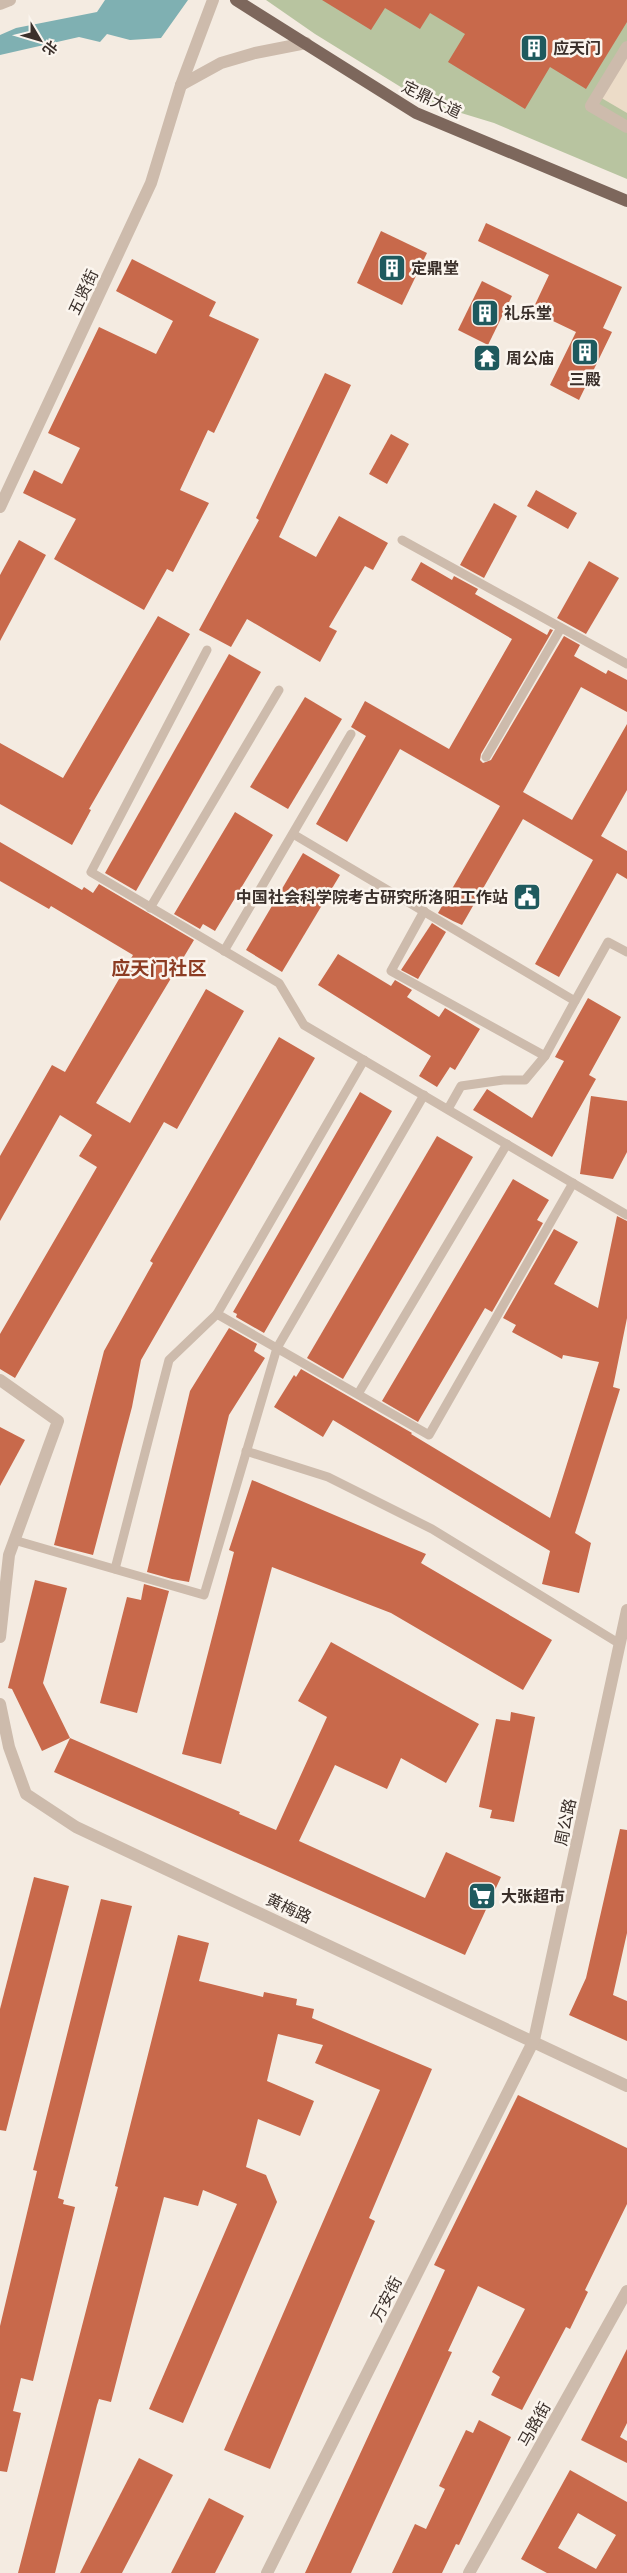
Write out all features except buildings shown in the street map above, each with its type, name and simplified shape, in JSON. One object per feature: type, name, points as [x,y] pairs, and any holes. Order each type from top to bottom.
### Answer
[{"type":"main road","name":"定鼎大道","points":[[236,0],[416,113],[627,201]]},
{"type":"street","points":[[0,4],[10,0]]},
{"type":"street","name":"五贤街","points":[[0,507],[151,183],[181,85],[213,0]]},
{"type":"street","points":[[181,85],[221,63],[255,53],[306,43]]},
{"type":"street","points":[[627,47],[591,106],[627,127]]},
{"type":"street","points":[[0,1380],[58,1421],[9,1554],[0,1638]]},
{"type":"street","name":"周公路","points":[[534,2040],[627,1610]]},
{"type":"street","name":"黄梅路","points":[[0,1704],[9,1747],[26,1794],[76,1827],[534,2040],[627,2086]]},
{"type":"street","name":"万安街","points":[[267,2573],[534,2040]]},
{"type":"street","name":"马路街","points":[[469,2573],[627,2291]]},
{"type":"lane","points":[[402,540],[627,664]]},
{"type":"lane","points":[[486,757],[561,628]]},
{"type":"lane","points":[[208,650],[91,872],[279,983],[304,1025],[627,1215]]},
{"type":"lane","points":[[150,908],[279,690]]},
{"type":"lane","points":[[224,951],[351,734]]},
{"type":"lane","points":[[293,834],[575,1001]]},
{"type":"lane","points":[[424,911],[391,971],[545,1056]]},
{"type":"lane","points":[[448,1109],[461,1086],[503,1080],[525,1080],[545,1056],[608,942],[627,952]]},
{"type":"lane","points":[[115,1569],[169,1360],[218,1314],[364,1060]]},
{"type":"lane","points":[[14,1540],[204,1595],[277,1348],[424,1095]]},
{"type":"lane","points":[[358,1394],[507,1144]]},
{"type":"lane","points":[[218,1314],[429,1435],[573,1183]]},
{"type":"lane","points":[[246,1451],[328,1477],[432,1529],[620,1644]]},
{"type":"green space","points":[[266,0],[627,0],[627,179],[494,123],[425,102],[315,34]]},
{"type":"shaded area","points":[[627,47],[627,113],[598,96]]},
{"type":"water","points":[[105,0],[188,0],[161,38],[130,40],[107,34],[100,42],[79,37],[0,55],[0,35],[16,28],[97,12]]},
{"type":"place","name":"应天门","points":[[534,48]]},
{"type":"place","name":"定鼎堂","points":[[392,268]]},
{"type":"place","name":"礼乐堂","points":[[485,313]]},
{"type":"place","name":"三殿","points":[[585,352]]},
{"type":"place","name":"周公庙","points":[[487,358]]},
{"type":"place","name":"中国社会科学院考古研究所洛阳工作站","points":[[527,897]]},
{"type":"place","name":"大张超市","points":[[482,1896]]},
{"type":"district","name":"应天门社区","points":[[159,968]]}]
